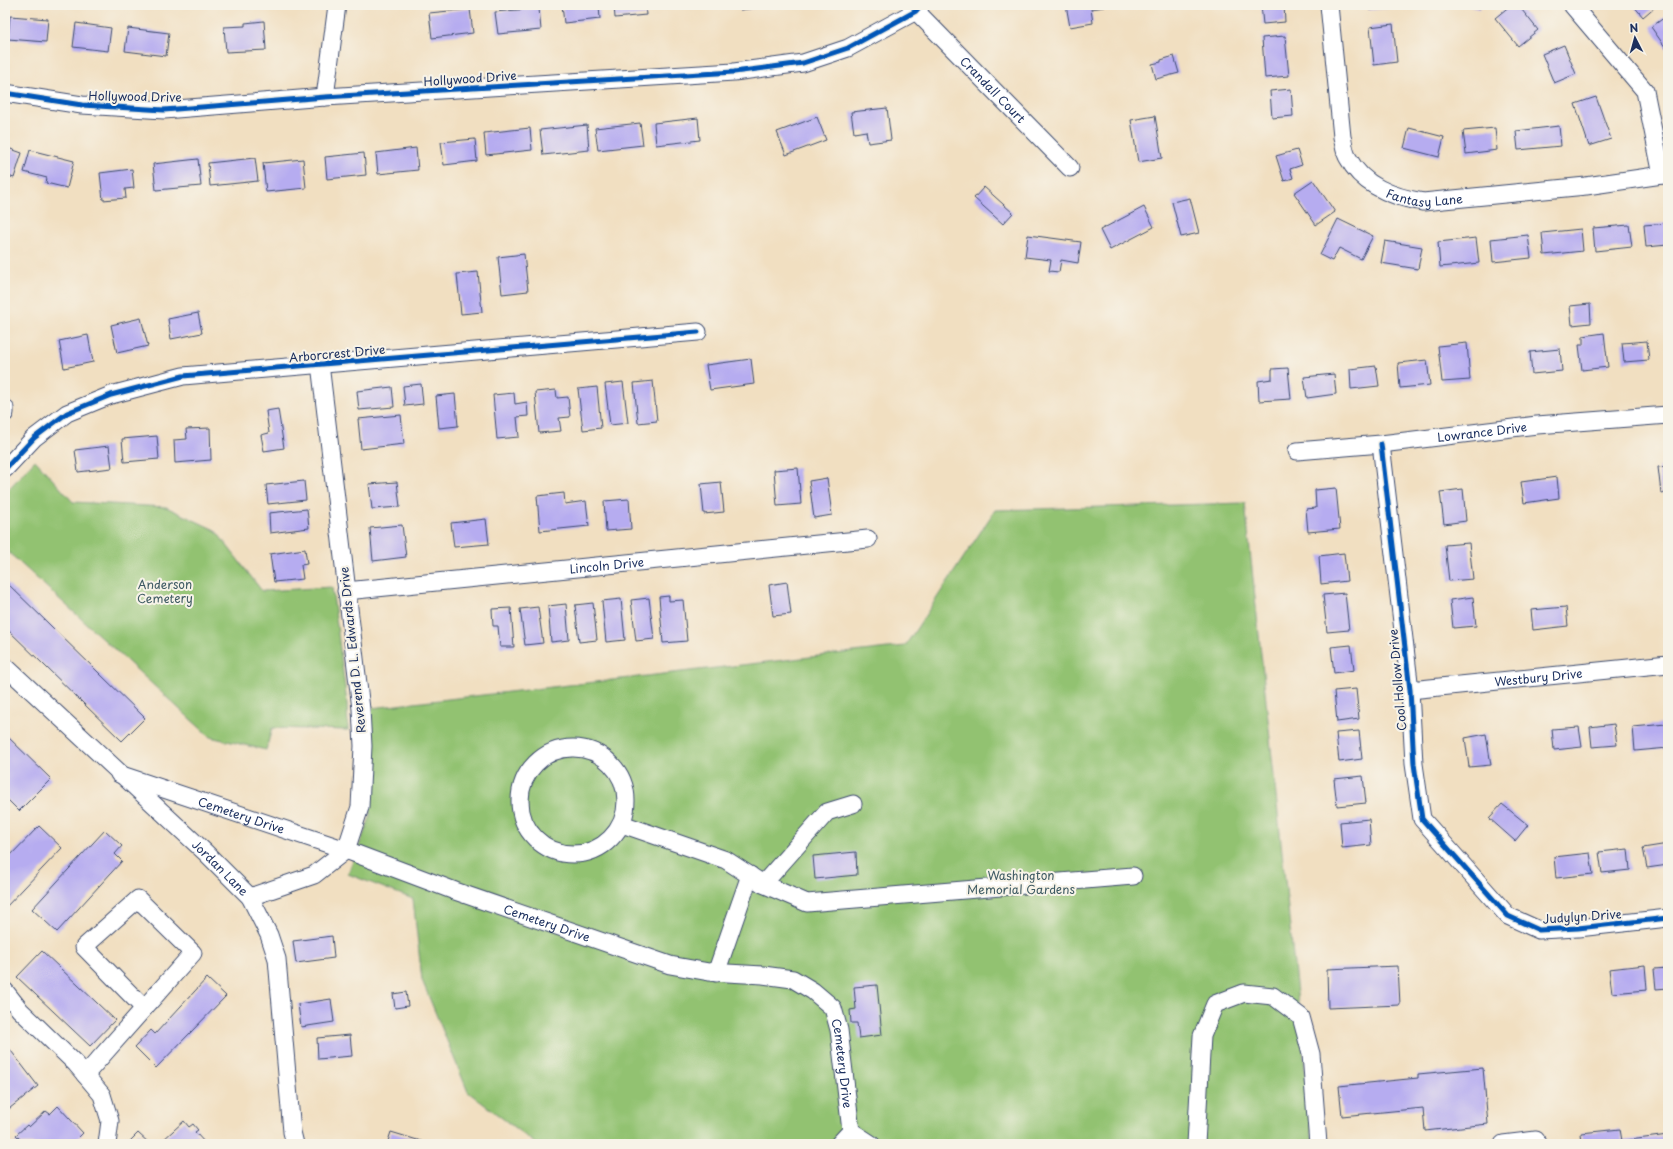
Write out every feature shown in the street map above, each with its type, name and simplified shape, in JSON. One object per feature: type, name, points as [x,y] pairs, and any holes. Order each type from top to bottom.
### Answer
[{"type":"street","points":[[324,97],[337,5]]},
{"type":"street","name":"Fantasy Lane","points":[[1329,5],[1342,137],[1347,157],[1359,174],[1379,189],[1400,198],[1422,202],[1586,186],[1665,174]]},
{"type":"street","points":[[1572,5],[1645,91],[1665,174]]},
{"type":"street","name":"Hollywood Drive","points":[[5,93],[82,105],[164,110],[324,97],[734,72],[803,63],[848,48],[919,8]]},
{"type":"street","name":"Crandall Court","points":[[919,8],[1070,168]]},
{"type":"street","name":"Arborcrest Drive","points":[[5,469],[34,438],[67,413],[111,395],[183,376],[698,332]]},
{"type":"street","name":"Reverend D. L. Edwards Drive","points":[[320,364],[361,709],[363,746],[360,807],[346,850]]},
{"type":"street","points":[[5,408],[5,413]]},
{"type":"street","name":"Lowrance Drive","points":[[1297,451],[1381,444],[1538,425],[1668,414]]},
{"type":"street","name":"Cool Hollow Drive","points":[[1381,444],[1410,690],[1414,764],[1422,819],[1486,892]]},
{"type":"street","name":"Lincoln Drive","points":[[346,591],[868,539]]},
{"type":"street","name":"Westbury Drive","points":[[1410,690],[1668,664]]},
{"type":"street","name":"Jordan Lane","points":[[5,666],[119,774],[205,852],[250,897],[269,935],[277,959],[292,1132],[295,1144]]},
{"type":"street","points":[[578,748],[595,752],[609,761],[620,774],[626,790],[626,807],[622,824],[613,837],[600,848],[584,854],[567,854],[551,850],[537,841],[527,828],[520,813],[519,797],[523,780],[532,766],[545,755],[561,749],[578,748]]},
{"type":"street","name":"Cemetery Drive","points":[[119,774],[346,850],[455,891],[670,965],[716,973],[763,975],[793,979],[813,991],[832,1008],[839,1030],[851,1131]]},
{"type":"street","points":[[716,973],[757,879],[827,812],[853,804]]},
{"type":"street","points":[[622,824],[726,860],[757,879],[807,903],[1133,876]]},
{"type":"street","points":[[250,897],[314,875],[346,850]]},
{"type":"street","name":"Judylyn Drive","points":[[1486,892],[1508,916],[1539,930],[1578,928],[1668,918]]},
{"type":"street","points":[[85,1075],[193,953],[138,899],[84,946],[144,1008]]},
{"type":"street","points":[[5,991],[20,1010],[76,1064],[102,1095],[110,1121],[107,1144]]},
{"type":"street","points":[[1196,1144],[1202,1036],[1215,1004],[1244,993],[1274,996],[1301,1017],[1311,1054],[1318,1144]]},
{"type":"street","points":[[839,1144],[851,1131],[871,1144]]},
{"type":"street","points":[[1503,1144],[1535,1138]]},
{"type":"green space","name":"Anderson Cemetery","points":[[35,460],[73,502],[166,507],[215,530],[262,591],[332,587],[347,703],[348,730],[272,728],[266,750],[210,737],[5,549],[5,493]]},
{"type":"green space","name":"Washington Memorial Gardens","points":[[1245,503],[1313,1144],[536,1144],[468,1092],[422,980],[413,899],[348,874],[370,818],[371,708],[905,646],[995,510]]},
{"type":"building","points":[[562,5],[599,5],[600,19],[564,23]]},
{"type":"building","points":[[614,5],[645,5],[646,15],[615,18]]},
{"type":"building","points":[[739,5],[771,5],[771,6],[740,10]]},
{"type":"building","points":[[1066,5],[1104,5],[1104,7],[1091,9],[1093,23],[1070,27]]},
{"type":"building","points":[[1261,5],[1284,5],[1285,22],[1263,24]]},
{"type":"building","points":[[1368,5],[1413,5],[1413,6],[1369,10]]},
{"type":"building","points":[[1466,5],[1480,5],[1479,9]]},
{"type":"building","points":[[1511,5],[1518,5],[1538,30],[1518,46],[1495,18]]},
{"type":"building","points":[[1633,5],[1657,5],[1643,17]]},
{"type":"building","points":[[539,8],[541,30],[498,34],[495,12]]},
{"type":"building","points":[[470,9],[473,33],[432,38],[429,13]]},
{"type":"building","points":[[1668,15],[1668,51],[1651,27]]},
{"type":"building","points":[[10,16],[48,19],[46,42],[8,39]]},
{"type":"building","points":[[264,21],[266,50],[226,52],[224,27],[245,26],[245,23]]},
{"type":"building","points":[[76,23],[111,28],[108,51],[73,47]]},
{"type":"building","points":[[1393,24],[1397,62],[1374,65],[1370,27]]},
{"type":"building","points":[[128,28],[169,33],[166,56],[125,51]]},
{"type":"building","points":[[1285,36],[1289,76],[1265,78],[1262,38]]},
{"type":"building","points":[[1564,45],[1576,74],[1554,83],[1542,54]]},
{"type":"building","points":[[1174,56],[1179,73],[1156,79],[1152,64]]},
{"type":"building","points":[[1291,89],[1293,116],[1272,118],[1270,91]]},
{"type":"building","points":[[1596,97],[1611,139],[1589,146],[1575,104]]},
{"type":"building","points":[[887,108],[891,140],[868,143],[866,131],[854,133],[851,112]]},
{"type":"building","points":[[1155,116],[1162,158],[1138,162],[1131,120]]},
{"type":"building","points":[[817,117],[826,140],[786,155],[777,132]]},
{"type":"building","points":[[698,118],[700,140],[656,145],[654,123]]},
{"type":"building","points":[[640,123],[643,145],[598,150],[595,128]]},
{"type":"building","points":[[587,125],[589,150],[543,155],[540,130]]},
{"type":"building","points":[[1559,126],[1561,146],[1518,150],[1516,131]]},
{"type":"building","points":[[530,128],[532,150],[486,155],[484,133]]},
{"type":"building","points":[[1409,128],[1444,137],[1439,157],[1404,148]]},
{"type":"building","points":[[1495,128],[1497,150],[1466,154],[1463,131]]},
{"type":"building","points":[[475,139],[477,161],[444,165],[441,142]]},
{"type":"building","points":[[5,147],[22,153],[14,178],[5,175]]},
{"type":"building","points":[[416,148],[418,170],[378,174],[376,153]]},
{"type":"building","points":[[30,150],[74,161],[67,188],[46,183],[47,178],[24,172]]},
{"type":"building","points":[[1297,150],[1302,165],[1290,169],[1293,178],[1284,181],[1276,156]]},
{"type":"building","points":[[364,153],[366,175],[327,179],[325,157]]},
{"type":"building","points":[[255,158],[258,181],[210,186],[208,163]]},
{"type":"building","points":[[198,159],[201,186],[156,190],[153,164]]},
{"type":"building","points":[[303,159],[306,188],[266,192],[263,163]]},
{"type":"building","points":[[132,169],[134,188],[125,189],[126,198],[103,200],[100,173]]},
{"type":"building","points":[[1313,180],[1335,212],[1316,225],[1294,193]]},
{"type":"building","points":[[984,187],[1013,213],[1003,224],[974,198]]},
{"type":"building","points":[[1190,198],[1199,233],[1181,237],[1172,202]]},
{"type":"building","points":[[1144,207],[1154,227],[1110,250],[1100,230]]},
{"type":"building","points":[[1338,219],[1373,236],[1361,259],[1339,248],[1332,261],[1320,255]]},
{"type":"building","points":[[1668,223],[1668,245],[1646,247],[1644,225]]},
{"type":"building","points":[[1629,225],[1632,247],[1595,251],[1593,228]]},
{"type":"building","points":[[1581,229],[1583,251],[1544,255],[1542,233]]},
{"type":"building","points":[[1028,235],[1081,242],[1078,263],[1061,260],[1059,272],[1049,271],[1051,260],[1025,257]]},
{"type":"building","points":[[1528,235],[1531,258],[1493,262],[1491,239]]},
{"type":"building","points":[[1476,238],[1479,263],[1440,267],[1438,242]]},
{"type":"building","points":[[1385,241],[1422,247],[1418,269],[1381,263]]},
{"type":"building","points":[[524,254],[528,291],[502,294],[498,257]]},
{"type":"building","points":[[478,272],[482,312],[461,314],[457,274]]},
{"type":"building","points":[[1590,304],[1591,323],[1572,325],[1570,306]]},
{"type":"building","points":[[198,313],[202,333],[171,339],[168,319]]},
{"type":"building","points":[[141,318],[148,346],[117,353],[111,325]]},
{"type":"building","points":[[1604,333],[1608,367],[1582,370],[1579,345],[1583,345],[1583,336]]},
{"type":"building","points":[[88,335],[93,362],[64,368],[59,341]]},
{"type":"building","points":[[1647,341],[1649,360],[1624,362],[1622,343]]},
{"type":"building","points":[[1467,343],[1470,380],[1442,382],[1438,346]]},
{"type":"building","points":[[1560,349],[1562,371],[1532,374],[1530,352]]},
{"type":"building","points":[[751,359],[754,384],[710,390],[706,365]]},
{"type":"building","points":[[1427,360],[1430,385],[1400,388],[1398,363]]},
{"type":"building","points":[[1376,366],[1379,386],[1351,389],[1350,369]]},
{"type":"building","points":[[1288,368],[1291,399],[1259,401],[1258,381],[1272,379],[1272,369]]},
{"type":"building","points":[[1334,374],[1336,394],[1307,398],[1304,377]]},
{"type":"building","points":[[653,381],[657,421],[638,423],[634,383]]},
{"type":"building","points":[[623,382],[628,423],[610,425],[605,384]]},
{"type":"building","points":[[421,384],[423,404],[405,406],[403,386]]},
{"type":"building","points":[[392,387],[394,407],[359,410],[357,391]]},
{"type":"building","points":[[597,387],[601,428],[583,430],[578,389]]},
{"type":"building","points":[[556,390],[557,398],[568,397],[570,417],[559,418],[561,431],[539,433],[535,392]]},
{"type":"building","points":[[514,393],[515,404],[527,402],[528,416],[517,417],[519,437],[497,439],[493,395]]},
{"type":"building","points":[[455,394],[458,426],[439,428],[436,396]]},
{"type":"building","points":[[278,409],[284,448],[264,451],[261,435],[269,433],[266,411]]},
{"type":"building","points":[[401,415],[404,444],[361,449],[358,419]]},
{"type":"building","points":[[210,428],[211,460],[175,463],[174,440],[187,439],[186,429]]},
{"type":"building","points":[[157,436],[159,459],[124,462],[122,439]]},
{"type":"building","points":[[109,446],[112,468],[78,472],[75,450]]},
{"type":"building","points":[[1668,466],[1668,492],[1661,493],[1658,467]]},
{"type":"building","points":[[798,468],[801,504],[777,506],[774,470]]},
{"type":"building","points":[[1557,477],[1559,498],[1524,503],[1521,482]]},
{"type":"building","points":[[827,478],[832,515],[814,518],[809,481]]},
{"type":"building","points":[[304,481],[306,500],[268,504],[266,485]]},
{"type":"building","points":[[397,482],[400,507],[372,509],[369,484]]},
{"type":"building","points":[[721,482],[724,512],[704,514],[701,484]]},
{"type":"building","points":[[1336,488],[1340,529],[1308,532],[1306,509],[1316,508],[1315,490]]},
{"type":"building","points":[[1463,489],[1466,521],[1444,524],[1440,492]]},
{"type":"building","points":[[564,493],[565,504],[586,501],[589,526],[540,531],[537,496]]},
{"type":"building","points":[[629,499],[631,529],[606,531],[604,501]]},
{"type":"building","points":[[307,509],[309,528],[270,533],[269,513]]},
{"type":"building","points":[[486,519],[489,544],[454,547],[451,523]]},
{"type":"building","points":[[402,525],[406,557],[373,561],[370,528]]},
{"type":"building","points":[[1469,543],[1473,579],[1449,581],[1445,545]]},
{"type":"building","points":[[305,549],[307,564],[301,565],[303,579],[274,582],[270,554]]},
{"type":"building","points":[[1344,553],[1347,581],[1321,584],[1319,556]]},
{"type":"building","points":[[5,581],[145,718],[122,741],[5,627]]},
{"type":"building","points":[[787,582],[791,614],[773,616],[769,585]]},
{"type":"building","points":[[1345,593],[1349,630],[1327,632],[1323,595]]},
{"type":"building","points":[[669,596],[669,601],[683,600],[687,641],[663,643],[659,597]]},
{"type":"building","points":[[1473,597],[1476,626],[1453,628],[1450,600]]},
{"type":"building","points":[[649,598],[654,639],[636,641],[631,600]]},
{"type":"building","points":[[621,599],[625,640],[606,642],[602,601]]},
{"type":"building","points":[[593,603],[597,640],[579,642],[575,605]]},
{"type":"building","points":[[566,604],[569,640],[551,642],[548,606]]},
{"type":"building","points":[[538,607],[543,643],[525,645],[520,609]]},
{"type":"building","points":[[1566,607],[1568,626],[1533,630],[1531,610]]},
{"type":"building","points":[[511,608],[514,647],[500,647],[498,626],[493,626],[492,609]]},
{"type":"building","points":[[1351,645],[1354,670],[1334,673],[1331,647]]},
{"type":"building","points":[[1356,689],[1359,719],[1337,722],[1334,691]]},
{"type":"building","points":[[1614,724],[1617,745],[1592,747],[1590,727]]},
{"type":"building","points":[[1666,724],[1668,748],[1635,751],[1633,727]]},
{"type":"building","points":[[1579,727],[1582,747],[1554,750],[1552,729]]},
{"type":"building","points":[[1359,731],[1362,759],[1339,762],[1336,733]]},
{"type":"building","points":[[5,734],[51,779],[19,811],[5,797]]},
{"type":"building","points":[[1486,734],[1491,765],[1469,767],[1465,738]]},
{"type":"building","points":[[1363,776],[1366,803],[1337,806],[1334,779]]},
{"type":"building","points":[[1502,804],[1528,825],[1515,841],[1489,818]]},
{"type":"building","points":[[1369,819],[1371,845],[1342,848],[1340,822]]},
{"type":"building","points":[[39,826],[62,848],[5,908],[5,861]]},
{"type":"building","points":[[105,830],[122,846],[115,854],[122,861],[57,932],[32,909]]},
{"type":"building","points":[[1668,844],[1668,865],[1647,868],[1643,848]]},
{"type":"building","points":[[1628,849],[1630,870],[1602,873],[1599,852]]},
{"type":"building","points":[[856,852],[857,875],[815,879],[813,856]]},
{"type":"building","points":[[1590,853],[1593,874],[1556,878],[1554,857]]},
{"type":"building","points":[[332,936],[334,958],[296,963],[293,941]]},
{"type":"building","points":[[42,951],[115,1020],[90,1046],[17,977]]},
{"type":"building","points":[[1645,965],[1647,990],[1612,993],[1609,969]]},
{"type":"building","points":[[1398,966],[1400,1005],[1328,1008],[1327,969]]},
{"type":"building","points":[[1668,968],[1668,988],[1656,989],[1654,969]]},
{"type":"building","points":[[207,978],[226,996],[156,1068],[135,1047],[151,1030],[155,1034]]},
{"type":"building","points":[[877,985],[882,1035],[859,1038],[857,1023],[851,1023],[850,1010],[856,1009],[854,987]]},
{"type":"building","points":[[406,992],[408,1006],[395,1008],[393,994]]},
{"type":"building","points":[[331,999],[334,1022],[301,1027],[298,1004]]},
{"type":"building","points":[[350,1035],[352,1056],[318,1059],[317,1038]]},
{"type":"building","points":[[5,1043],[38,1086],[5,1112]]},
{"type":"building","points":[[1483,1068],[1488,1124],[1425,1131],[1423,1108],[1342,1116],[1339,1086],[1418,1078],[1418,1074]]},
{"type":"building","points":[[58,1106],[83,1133],[74,1142],[76,1144],[14,1144],[20,1139],[16,1135],[27,1125],[29,1127],[46,1111],[50,1114]]},
{"type":"building","points":[[184,1121],[189,1127],[193,1124],[198,1130],[195,1132],[206,1144],[166,1144],[163,1140]]},
{"type":"building","points":[[1620,1129],[1622,1141],[1668,1135],[1668,1144],[1582,1144],[1581,1133]]},
{"type":"building","points":[[391,1132],[424,1142],[423,1144],[387,1144]]},
{"type":"building","points":[[138,1133],[150,1144],[128,1143]]},
{"type":"cycle path","points":[[5,93],[82,105],[164,110],[325,97],[734,72],[803,63],[848,48],[916,11],[921,5]]},
{"type":"cycle path","points":[[5,469],[34,438],[67,413],[111,395],[183,376],[698,332]]},
{"type":"cycle path","points":[[1381,444],[1410,690],[1414,764],[1422,819],[1508,916],[1539,930],[1578,928],[1668,918]]}]
